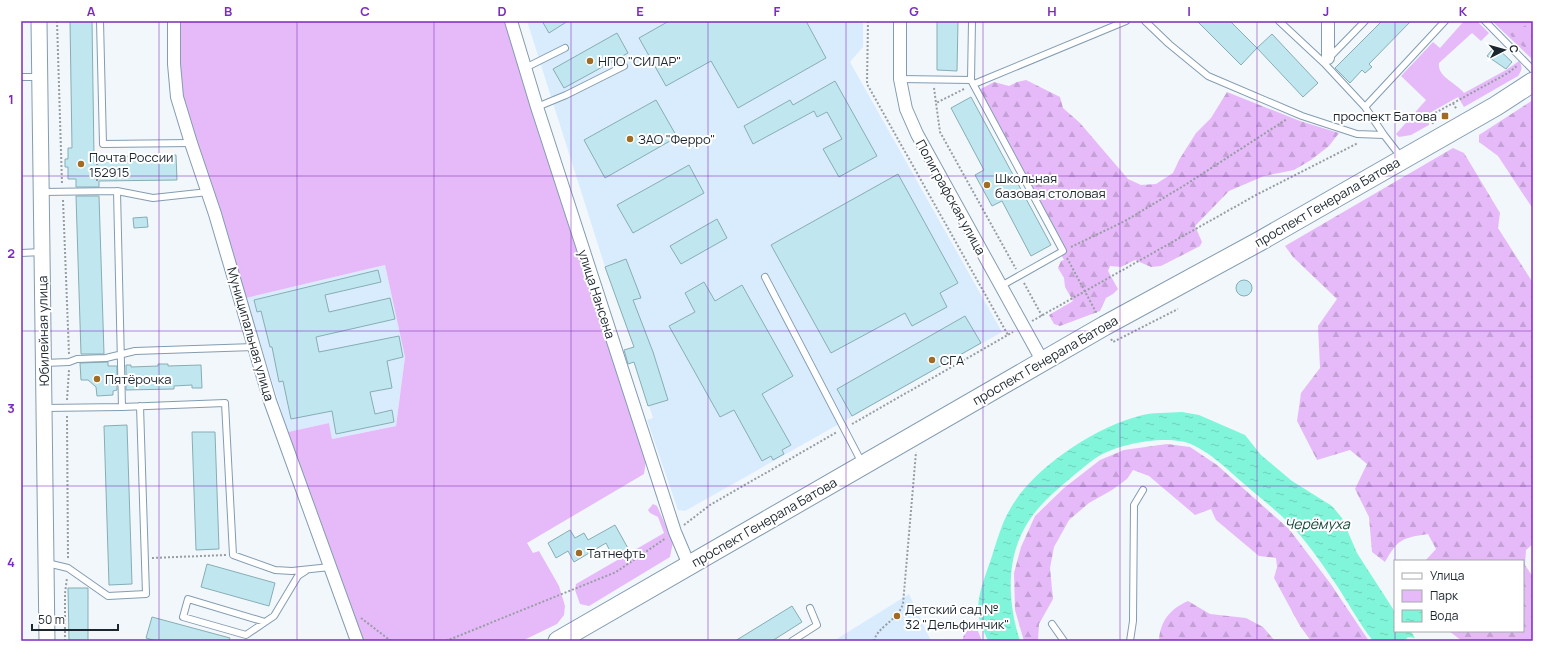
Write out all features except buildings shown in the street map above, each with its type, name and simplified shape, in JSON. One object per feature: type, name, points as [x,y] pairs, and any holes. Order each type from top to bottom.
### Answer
[{"type":"main road","name":"проспект Генерала Батова","points":[[558,641],[689,564],[1104,326],[1253,245],[1402,158],[1496,106],[1533,82]]},
{"type":"street","name":"Юбилейная улица","points":[[39,21],[47,641]]},
{"type":"street","name":"Муниципальная улица","points":[[174,21],[174,64],[177,97],[208,192],[270,401],[357,641]]},
{"type":"street","name":"улица Нансена","points":[[511,21],[537,107],[674,532],[689,564]]},
{"type":"street","name":"Полиграфская улица","points":[[900,21],[900,79],[906,109],[917,134],[1000,287],[1043,362]]},
{"type":"street","points":[[1326,61],[1328,21]]},
{"type":"lane","points":[[100,21],[104,144],[191,143]]},
{"type":"lane","points":[[972,21],[973,82],[1063,251],[1000,287]]},
{"type":"lane","points":[[900,79],[933,79],[973,82],[1126,21]]},
{"type":"lane","points":[[1145,21],[1168,44],[1208,76],[1296,114],[1356,134],[1384,135]]},
{"type":"lane","points":[[1279,21],[1326,61],[1365,107],[1402,158]]},
{"type":"lane","points":[[1326,61],[1365,21]]},
{"type":"lane","points":[[1365,107],[1445,21]]},
{"type":"lane","points":[[1485,21],[1533,70]]},
{"type":"lane","points":[[525,68],[565,48]]},
{"type":"lane","points":[[537,107],[566,95],[624,66]]},
{"type":"lane","points":[[21,77],[40,77]]},
{"type":"lane","points":[[42,192],[117,191],[153,198],[208,192]]},
{"type":"lane","points":[[117,191],[122,407]]},
{"type":"lane","points":[[21,253],[42,252]]},
{"type":"lane","points":[[765,277],[863,465]]},
{"type":"lane","points":[[44,363],[69,362],[77,359],[106,358],[135,351],[254,347]]},
{"type":"lane","points":[[44,408],[225,403],[228,430],[233,555],[275,570],[292,571],[330,567]]},
{"type":"lane","points":[[47,563],[68,568],[108,596],[146,594],[140,406]]},
{"type":"lane","points":[[1130,641],[1133,621],[1134,505],[1143,490]]},
{"type":"lane","points":[[265,622],[188,599],[183,617],[246,635],[274,616],[298,576],[309,569]]},
{"type":"lane","points":[[792,641],[817,625],[810,608]]},
{"type":"lane","points":[[1052,624],[1064,641]]},
{"type":"path","points":[[57,21],[69,362],[67,408],[68,568],[65,593],[64,641]]},
{"type":"path","points":[[868,21],[867,84],[1008,335]]},
{"type":"path","points":[[1433,124],[1432,116],[1508,73],[1524,60]]},
{"type":"path","points":[[933,79],[940,132],[1042,316]]},
{"type":"path","points":[[936,103],[973,82]]},
{"type":"path","points":[[1453,103],[1456,110]]},
{"type":"path","points":[[1451,114],[1461,108]]},
{"type":"path","points":[[1063,251],[1125,221],[1185,185],[1296,114]]},
{"type":"path","points":[[1428,128],[1439,121]]},
{"type":"path","points":[[446,641],[616,572],[710,505],[844,428],[1256,195],[1365,139],[1384,135]]},
{"type":"path","points":[[97,191],[97,150],[104,144]]},
{"type":"path","points":[[874,641],[881,630],[900,612],[903,604],[918,433]]},
{"type":"path","points":[[145,558],[233,555]]},
{"type":"path","points":[[343,603],[391,641]]},
{"type":"shaded area","points":[[527,21],[863,21],[863,47],[850,62],[1002,332],[685,511],[678,510],[647,420],[653,418],[635,362],[628,364],[624,351],[634,347],[605,267]]},
{"type":"shaded area","points":[[385,265],[405,357],[396,426],[332,439],[329,423],[288,432],[246,298]]},
{"type":"shaded area","name":"Детский сад № 32 \"Дельфинчик\"","points":[[909,594],[931,641],[834,641],[843,635]]},
{"type":"green space","points":[[178,21],[507,21],[646,461],[644,474],[527,543],[533,553],[539,551],[559,586],[565,606],[564,615],[557,624],[522,641],[364,641],[288,432],[329,423],[332,439],[396,426],[405,357],[385,265],[246,298],[181,95],[178,62]]},
{"type":"green space","points":[[1464,21],[1477,21],[1489,33],[1481,41],[1472,33],[1439,63],[1439,68],[1444,76],[1464,93],[1506,70],[1519,61],[1521,70],[1518,76],[1464,107],[1458,97],[1428,114],[1429,125],[1411,135],[1399,137],[1396,134],[1426,100],[1401,76],[1433,42],[1440,48]]},
{"type":"green space","points":[[1492,21],[1533,21],[1533,60]]},
{"type":"green space","points":[[1533,21],[1533,49],[1530,49],[1520,44],[1510,34]]},
{"type":"green space","points":[[1026,80],[1060,97],[1063,108],[1080,123],[1128,179],[1141,185],[1156,184],[1173,173],[1179,160],[1196,133],[1211,118],[1227,92],[1300,121],[1339,133],[1329,146],[1311,160],[1294,170],[1264,176],[1229,191],[1195,226],[1202,242],[1200,246],[1161,266],[1151,267],[1135,260],[1121,267],[1110,266],[1108,271],[1118,289],[1106,298],[1100,311],[1060,326],[1054,324],[1049,315],[1073,301],[1065,287],[1064,278],[1058,268],[1061,261],[1064,260],[975,92],[994,82],[1009,86]]},
{"type":"green space","points":[[1533,100],[1533,209],[1498,156],[1479,142],[1479,135]]},
{"type":"green space","points":[[1453,148],[1464,153],[1500,213],[1498,228],[1533,283],[1533,544],[1526,550],[1525,565],[1533,577],[1533,641],[1462,641],[1450,632],[1524,632],[1524,560],[1426,560],[1436,549],[1428,534],[1412,537],[1397,544],[1385,562],[1372,552],[1369,517],[1355,489],[1367,464],[1350,450],[1317,460],[1297,421],[1301,393],[1320,368],[1318,326],[1337,299],[1293,257],[1285,246]]},
{"type":"green space","points":[[1167,444],[1190,447],[1217,465],[1289,529],[1330,583],[1369,641],[1311,641],[1300,626],[1274,578],[1277,567],[1276,558],[1259,556],[1216,520],[1211,509],[1195,515],[1149,476],[1133,470],[1127,479],[1112,490],[1089,503],[1069,520],[1054,547],[1050,568],[1053,599],[1039,624],[1038,641],[1024,641],[1015,610],[1014,573],[1021,547],[1035,516],[1064,488],[1100,460],[1124,450]]},
{"type":"green space","points":[[653,504],[657,506],[673,542],[670,557],[589,606],[580,604],[575,590],[576,584],[664,533],[658,517],[650,513],[648,510]]},
{"type":"green space","points":[[1188,601],[1210,614],[1246,618],[1263,627],[1275,641],[1159,641],[1161,627],[1167,616],[1176,608]]},
{"type":"green space","points":[[974,621],[982,641],[963,641],[963,637]]},
{"type":"water","name":"Черёмуха","points":[[1182,412],[1199,415],[1245,435],[1261,455],[1292,481],[1332,506],[1342,518],[1357,553],[1394,610],[1394,632],[1412,632],[1415,638],[1408,637],[1404,641],[1373,641],[1318,559],[1285,519],[1207,453],[1193,445],[1183,442],[1159,440],[1120,447],[1099,456],[1058,489],[1031,517],[1016,548],[1011,574],[1013,615],[1020,641],[988,641],[979,618],[978,603],[984,579],[1001,527],[1019,496],[1032,480],[1048,466],[1065,452],[1084,440],[1122,422],[1155,413]]},
{"type":"place","name":"НПО \"СИЛАР\"","points":[[590,61]]},
{"type":"place","name":"проспект Батова","points":[[1445,116]]},
{"type":"place","name":"ЗАО \"Ферро\"","points":[[630,139]]},
{"type":"place","name":"Почта России 152915","points":[[81,164]]},
{"type":"place","name":"Школьная базовая столовая","points":[[987,185]]},
{"type":"place","name":"СГА","points":[[932,360]]},
{"type":"place","name":"Пятёрочка","points":[[97,379]]},
{"type":"place","name":"Татнефть","points":[[579,553]]},
{"type":"place","name":"Детский сад № 32 \"Дельфинчик\"","points":[[897,616]]}]
